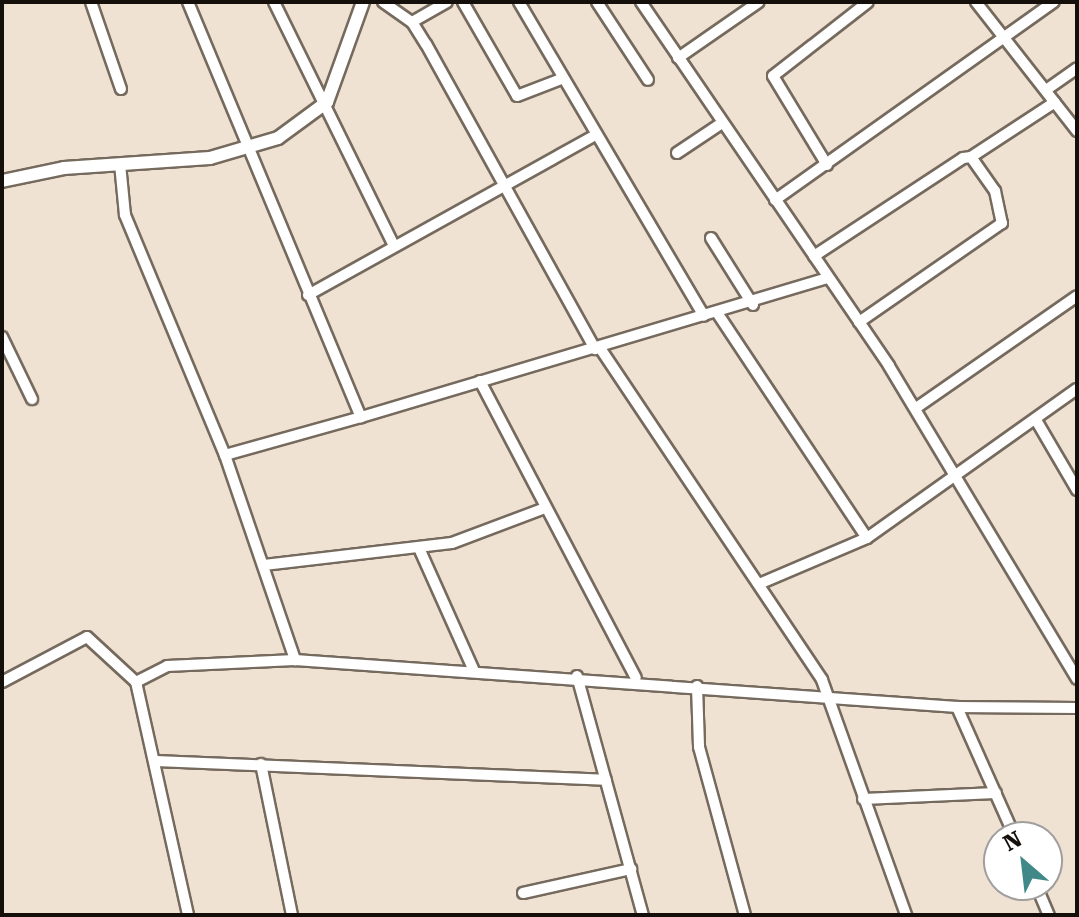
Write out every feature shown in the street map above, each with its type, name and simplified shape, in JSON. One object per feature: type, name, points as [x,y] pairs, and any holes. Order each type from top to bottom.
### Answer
[{"type":"street","points":[[91,2],[121,89]]},
{"type":"street","points":[[188,2],[361,417]]},
{"type":"street","points":[[274,2],[327,102],[394,246]]},
{"type":"street","points":[[2,181],[248,149],[308,121],[327,102],[363,2]]},
{"type":"street","points":[[383,2],[412,22],[598,348],[759,584],[832,698],[863,799],[906,915]]},
{"type":"street","points":[[412,22],[447,2]]},
{"type":"street","points":[[463,2],[517,96],[561,79]]},
{"type":"street","points":[[519,2],[561,79],[704,316]]},
{"type":"street","points":[[597,2],[648,80]]},
{"type":"street","points":[[641,2],[719,125],[814,256],[916,408],[1077,679]]},
{"type":"street","points":[[678,58],[759,2]]},
{"type":"street","points":[[827,165],[773,76],[868,2]]},
{"type":"street","points":[[976,2],[1077,131]]},
{"type":"street","points":[[775,200],[1054,2]]},
{"type":"street","points":[[1046,90],[1077,68]]},
{"type":"street","points":[[814,256],[1055,102]]},
{"type":"street","points":[[677,153],[719,125]]},
{"type":"street","points":[[308,295],[596,135]]},
{"type":"street","points":[[859,322],[1002,223],[995,191],[971,157]]},
{"type":"street","points":[[120,164],[125,215],[225,455],[295,660]]},
{"type":"street","points":[[711,238],[753,305]]},
{"type":"street","points":[[225,455],[704,316],[753,305],[828,278]]},
{"type":"street","points":[[916,408],[1077,296]]},
{"type":"street","points":[[718,314],[867,538]]},
{"type":"street","points":[[2,337],[32,399]]},
{"type":"street","points":[[480,381],[636,678]]},
{"type":"street","points":[[759,584],[867,538],[958,479],[1077,389]]},
{"type":"street","points":[[1036,420],[1077,490]]},
{"type":"street","points":[[264,565],[464,541],[545,508]]},
{"type":"street","points":[[419,548],[474,671]]},
{"type":"street","points":[[2,682],[87,637],[136,682],[188,915]]},
{"type":"street","points":[[136,682],[167,666],[295,660],[636,678],[697,686],[957,707],[1077,708]]},
{"type":"street","points":[[577,676],[643,915]]},
{"type":"street","points":[[697,686],[699,747],[745,915]]},
{"type":"street","points":[[957,707],[1008,821]]},
{"type":"street","points":[[155,761],[606,780]]},
{"type":"street","points":[[261,764],[292,915]]},
{"type":"street","points":[[863,799],[996,793]]},
{"type":"street","points":[[523,893],[631,869]]}]
